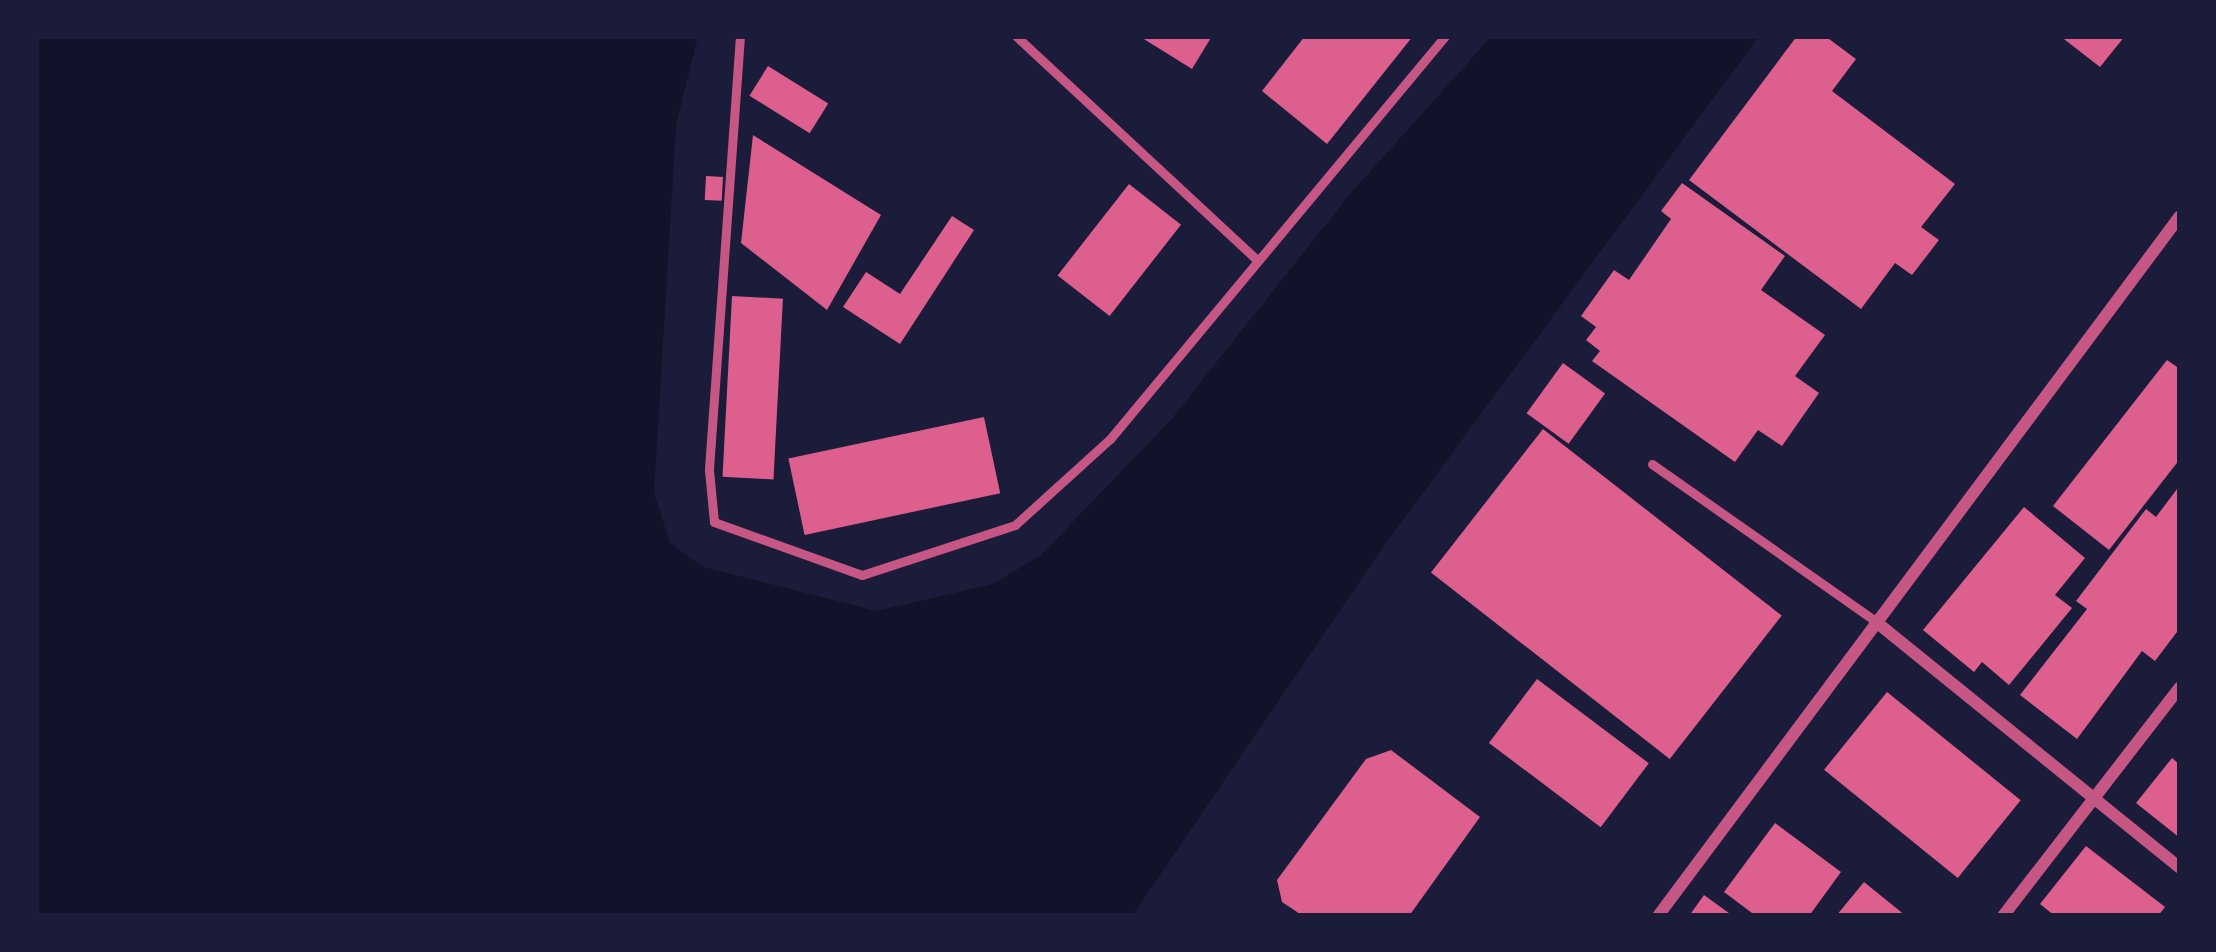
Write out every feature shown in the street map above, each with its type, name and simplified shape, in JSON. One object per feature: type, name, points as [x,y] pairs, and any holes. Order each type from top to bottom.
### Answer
[{"type":"street","points":[[1658,916],[2180,216]]},
{"type":"street","points":[[1875,621],[2180,868]]},
{"type":"street","points":[[2003,916],[2180,687]]},
{"type":"lane","points":[[740,36],[709,470],[714,522],[862,575],[1015,525],[1110,439],[1445,36]]},
{"type":"lane","points":[[1016,36],[1258,261]]},
{"type":"lane","points":[[1652,464],[1875,621]]},
{"type":"shaded area","points":[[36,36],[698,36],[676,125],[654,493],[670,543],[703,567],[877,611],[993,584],[1040,556],[1170,421],[1350,194],[1492,36],[1759,36],[1386,543],[1132,916],[36,916]]},
{"type":"building","points":[[1139,36],[1212,36],[1192,69]]},
{"type":"building","points":[[1305,36],[1413,36],[1327,144],[1262,91]]},
{"type":"building","points":[[1797,36],[1825,36],[1856,59],[1832,91],[1955,184],[1921,227],[1939,240],[1912,275],[1895,263],[1861,309],[1689,180]]},
{"type":"building","points":[[2060,36],[2125,36],[2100,67]]},
{"type":"building","points":[[768,66],[828,104],[810,133],[749,96]]},
{"type":"building","points":[[753,135],[881,215],[827,310],[741,243]]},
{"type":"building","points":[[706,176],[723,177],[722,201],[705,200]]},
{"type":"building","points":[[1682,183],[1785,256],[1761,290],[1825,335],[1795,376],[1819,393],[1782,446],[1758,430],[1735,462],[1592,361],[1600,351],[1586,340],[1596,327],[1581,316],[1614,270],[1629,280],[1671,219],[1661,211]]},
{"type":"building","points":[[1129,184],[1181,225],[1110,316],[1058,275]]},
{"type":"building","points":[[952,216],[974,230],[900,344],[843,307],[866,272],[900,294]]},
{"type":"building","points":[[732,296],[783,299],[773,479],[723,477]]},
{"type":"building","points":[[2167,360],[2180,369],[2180,459],[2109,550],[2053,506]]},
{"type":"building","points":[[1563,363],[1605,394],[1569,444],[1527,413]]},
{"type":"building","points":[[984,417],[1000,493],[805,535],[788,459]]},
{"type":"building","points":[[1543,429],[1782,616],[1670,759],[1431,572]]},
{"type":"building","points":[[2180,485],[2180,628],[2155,661],[2142,651],[2077,739],[2020,695],[2087,609],[2076,601],[2146,509],[2156,517]]},
{"type":"building","points":[[2024,507],[2085,558],[2055,595],[2072,608],[2009,685],[1982,662],[1974,672],[1923,630]]},
{"type":"building","points":[[1537,679],[1649,763],[1601,827],[1489,743]]},
{"type":"building","points":[[1887,692],[2021,800],[1958,878],[1824,770]]},
{"type":"building","points":[[1391,750],[1480,817],[1409,916],[1303,916],[1282,902],[1277,880],[1366,759]]},
{"type":"building","points":[[2172,758],[2180,765],[2180,838],[2136,803]]},
{"type":"building","points":[[1775,823],[1841,872],[1809,916],[1756,916],[1724,892]]},
{"type":"building","points":[[2086,846],[2165,907],[2158,916],[2055,916],[2040,904]]},
{"type":"building","points":[[1864,882],[1906,916],[1836,916]]},
{"type":"building","points":[[1704,895],[1733,916],[1689,916]]}]
